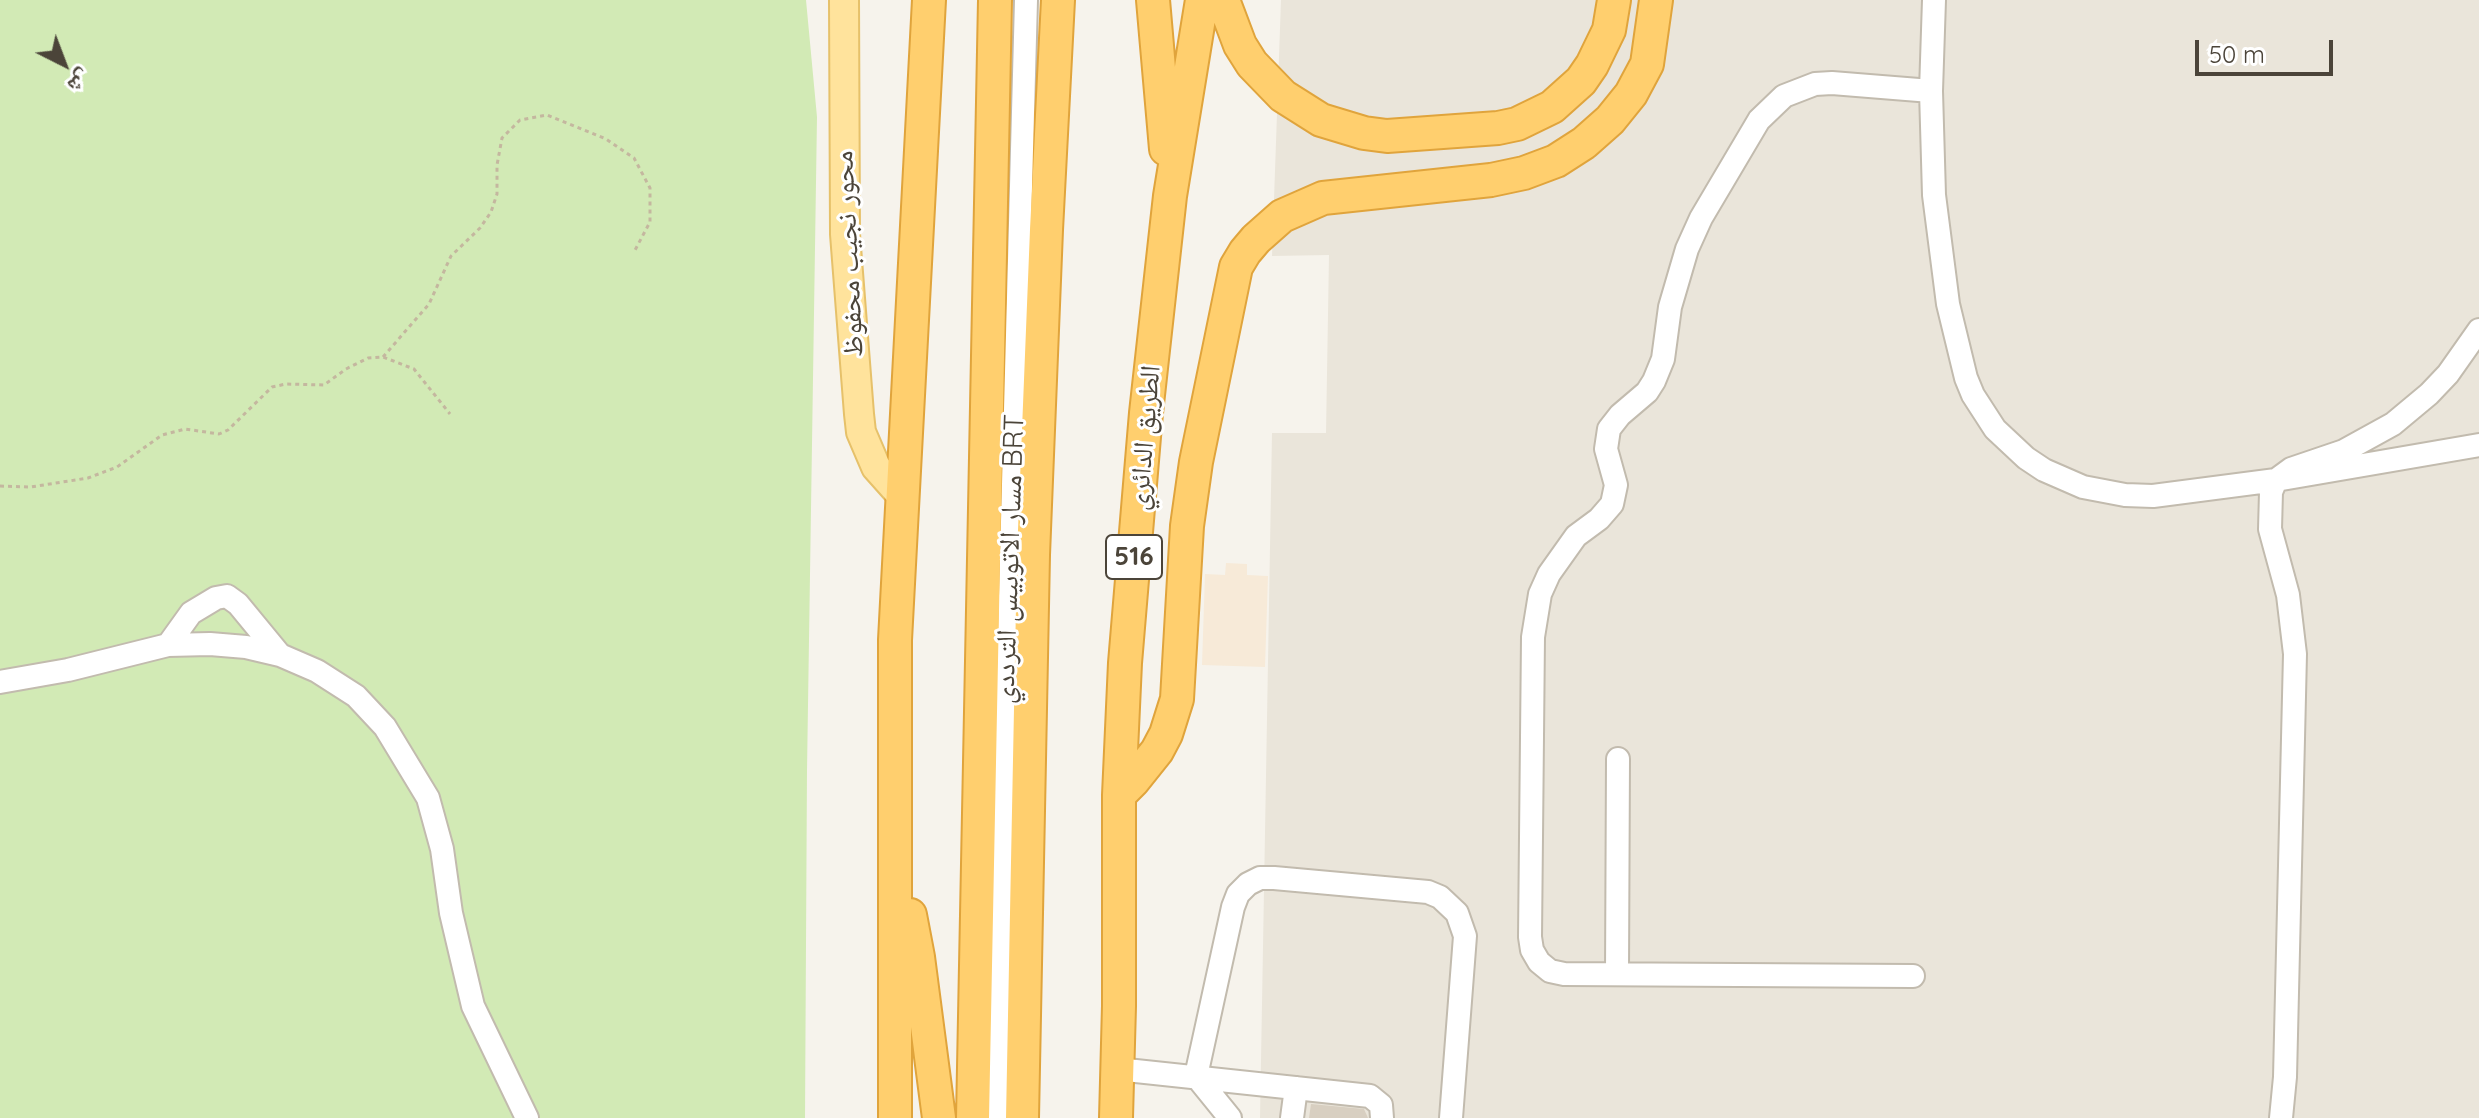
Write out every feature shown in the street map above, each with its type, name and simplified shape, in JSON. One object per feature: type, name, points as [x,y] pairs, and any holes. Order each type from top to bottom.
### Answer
[{"type":"highway","points":[[895,1118],[895,640],[929,0]]},
{"type":"highway","points":[[973,1118],[995,0]]},
{"type":"highway","points":[[1022,1118],[1033,555],[1058,0]]},
{"type":"highway","points":[[1153,0],[1170,196]]},
{"type":"highway","name":"الطريق الدائري","points":[[1116,1118],[1119,795],[1125,663],[1144,429],[1170,196],[1202,0]]},
{"type":"highway","points":[[1223,0],[1246,54],[1283,96],[1321,120],[1343,128],[1387,136],[1498,128],[1517,124],[1552,107],[1567,95],[1592,65],[1609,30],[1614,0]]},
{"type":"highway","points":[[1119,795],[1157,751],[1177,699],[1187,526],[1196,462],[1236,267],[1245,252],[1282,216],[1323,198],[1491,180],[1524,173],[1556,161],[1584,143],[1610,120],[1631,94],[1647,64],[1656,0]]},
{"type":"highway","points":[[896,841],[918,957],[939,1118]]},
{"type":"main road","name":"محور نجيب محفوظ","points":[[844,0],[845,234],[859,414],[864,441],[876,467],[901,495]]},
{"type":"street","name":"مسار الاتوبيس الترددي BRT","points":[[996,1118],[1026,0]]},
{"type":"street","points":[[1934,0],[1931,91],[1934,195],[1948,304],[1966,378],[1995,429],[2018,451],[2044,470],[2073,483],[2104,492],[2153,496],[2276,480],[2479,445]]},
{"type":"street","points":[[1913,976],[1564,974],[1550,971],[1539,962],[1532,950],[1530,937],[1533,637],[1540,594],[1561,554],[1612,504],[1616,485],[1606,449],[1609,429],[1654,381],[1663,359],[1670,307],[1687,249],[1701,218],[1759,120],[1784,96],[1815,84],[1931,91]]},
{"type":"street","points":[[2281,1118],[2285,1077],[2295,654],[2288,595],[2269,517],[2269,504],[2276,480],[2300,465],[2361,444],[2393,424],[2448,374],[2479,330]]},
{"type":"street","points":[[168,645],[191,613],[216,598],[227,596],[238,604],[280,655]]},
{"type":"street","points":[[0,682],[68,670],[168,645],[210,644],[246,647],[280,655],[317,671],[356,696],[385,727],[428,798],[442,849],[453,923],[473,1006],[527,1118]]},
{"type":"street","points":[[1617,973],[1618,759]]},
{"type":"street","points":[[1196,1076],[1233,907],[1238,894],[1248,884],[1260,878],[1274,878],[1428,892],[1440,897],[1457,913],[1465,936],[1451,1118]]},
{"type":"street","points":[[1117,1069],[1374,1097],[1381,1105],[1382,1118]]},
{"type":"street","points":[[1196,1076],[1230,1118]]},
{"type":"street","points":[[1292,1118],[1296,1088]]},
{"type":"path","points":[[383,357],[429,304],[451,256],[480,228],[491,212],[497,194],[497,165],[502,138],[520,120],[547,115],[606,139],[634,158],[650,188],[650,222],[634,252]]},
{"type":"path","points":[[0,486],[31,487],[88,478],[117,467],[162,435],[185,429],[219,434],[228,430],[272,387],[286,384],[324,385],[368,358],[383,357],[414,369],[450,414]]},
{"type":"shaded area","points":[[1281,0],[2479,0],[2479,1118],[1260,1118],[1272,433],[1326,433],[1329,255],[1272,256]]},
{"type":"shaded area","points":[[1226,563],[1247,564],[1247,575],[1268,576],[1265,667],[1202,665],[1205,574],[1225,575]]},
{"type":"green space","points":[[0,0],[806,0],[817,117],[805,1118],[0,1118]]},
{"type":"building","points":[[1311,1104],[1364,1109],[1368,1118],[1309,1118]]}]
